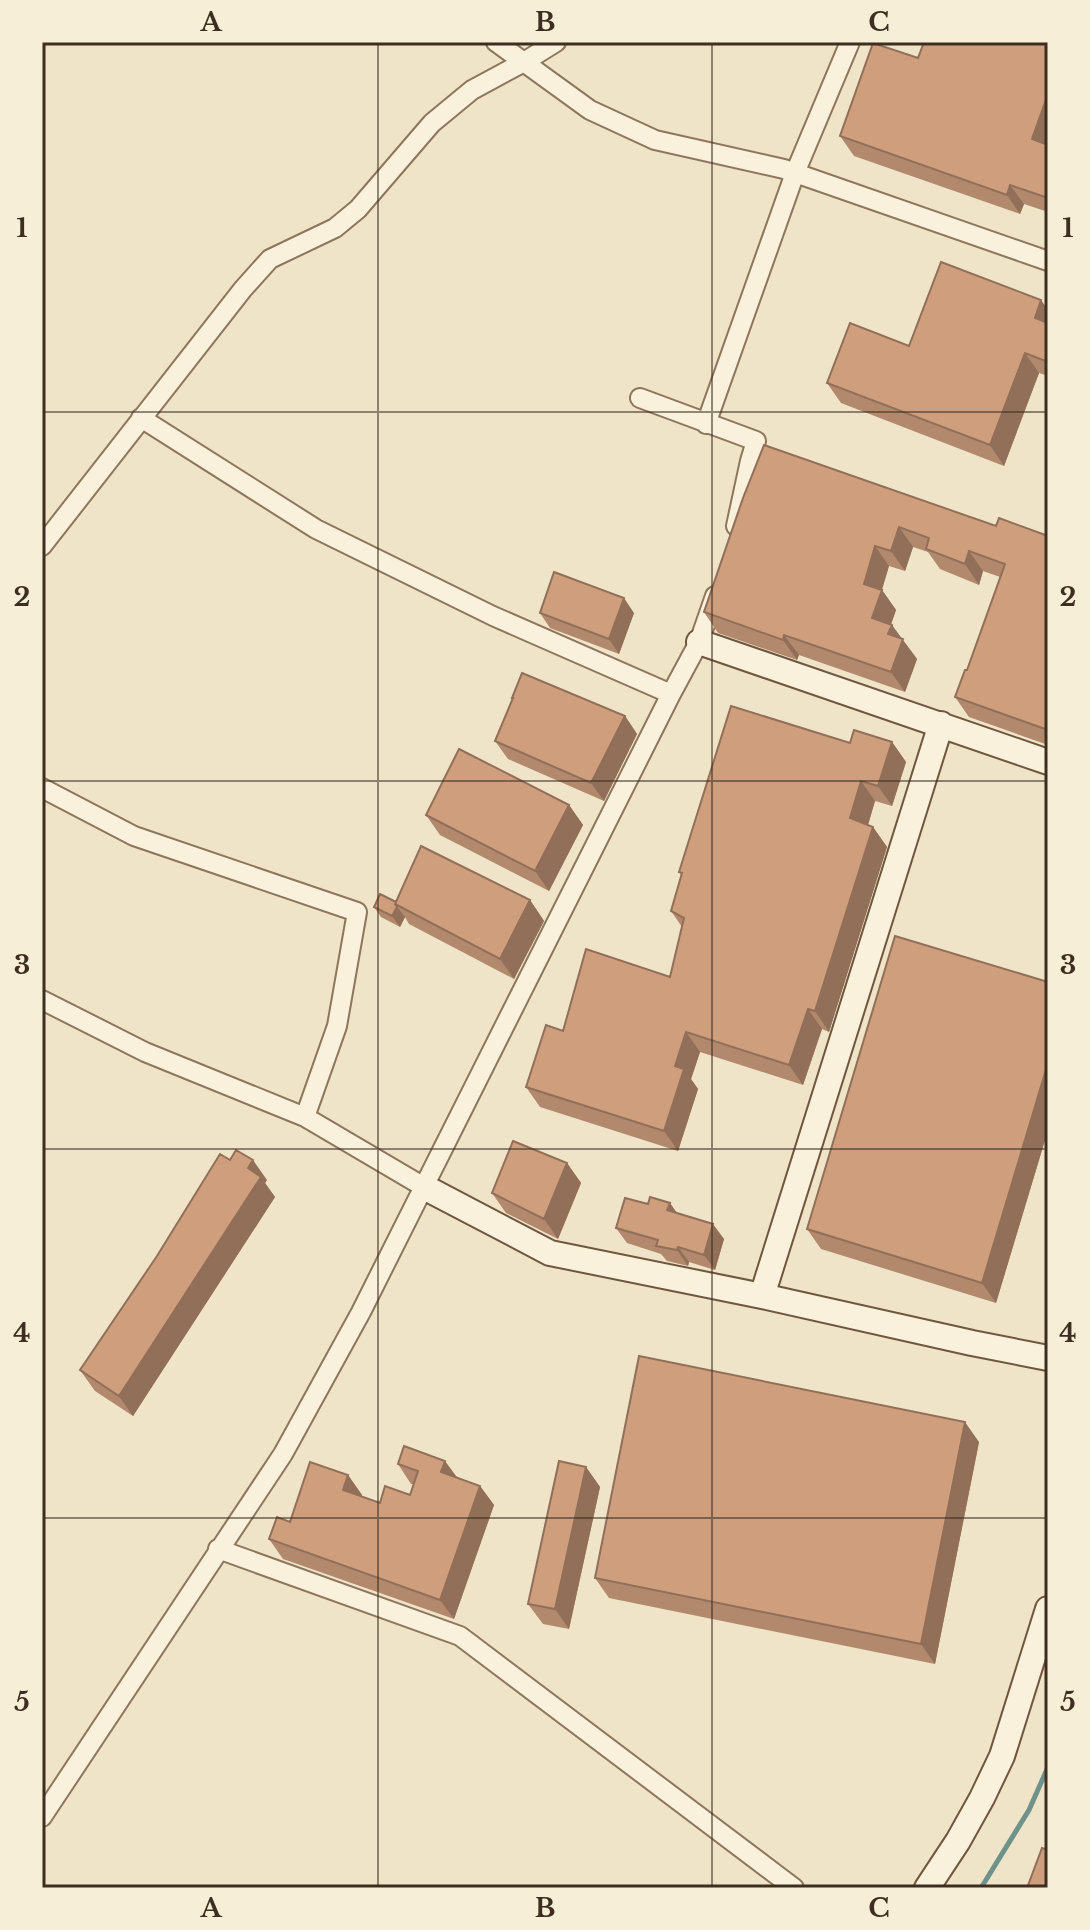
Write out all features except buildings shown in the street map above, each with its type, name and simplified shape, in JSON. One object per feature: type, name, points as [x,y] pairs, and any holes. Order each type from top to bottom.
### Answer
[{"type":"street","points":[[496,42],[590,110],[655,140],[795,173],[1048,261]]},
{"type":"street","points":[[42,546],[243,289],[270,259],[335,228],[358,209],[432,123],[472,90],[556,42]]},
{"type":"street","points":[[706,424],[795,173],[850,42]]},
{"type":"street","points":[[640,398],[756,441],[732,545]]},
{"type":"street","points":[[141,418],[316,529],[493,616],[671,694]]},
{"type":"street","points":[[42,1817],[283,1454],[361,1312],[699,642],[723,572]]},
{"type":"street","points":[[699,642],[1048,762]]},
{"type":"street","points":[[762,1296],[941,724]]},
{"type":"street","points":[[42,788],[134,836],[357,912],[337,1026],[305,1117]]},
{"type":"street","points":[[42,1000],[145,1052],[305,1117],[424,1187],[550,1253],[1048,1358]]},
{"type":"street","points":[[218,1549],[460,1636],[794,1888]]},
{"type":"street","points":[[927,1888],[958,1841],[1002,1756],[1048,1609]]},
{"type":"waterway","points":[[981,1888],[1029,1810],[1048,1767]]}]
